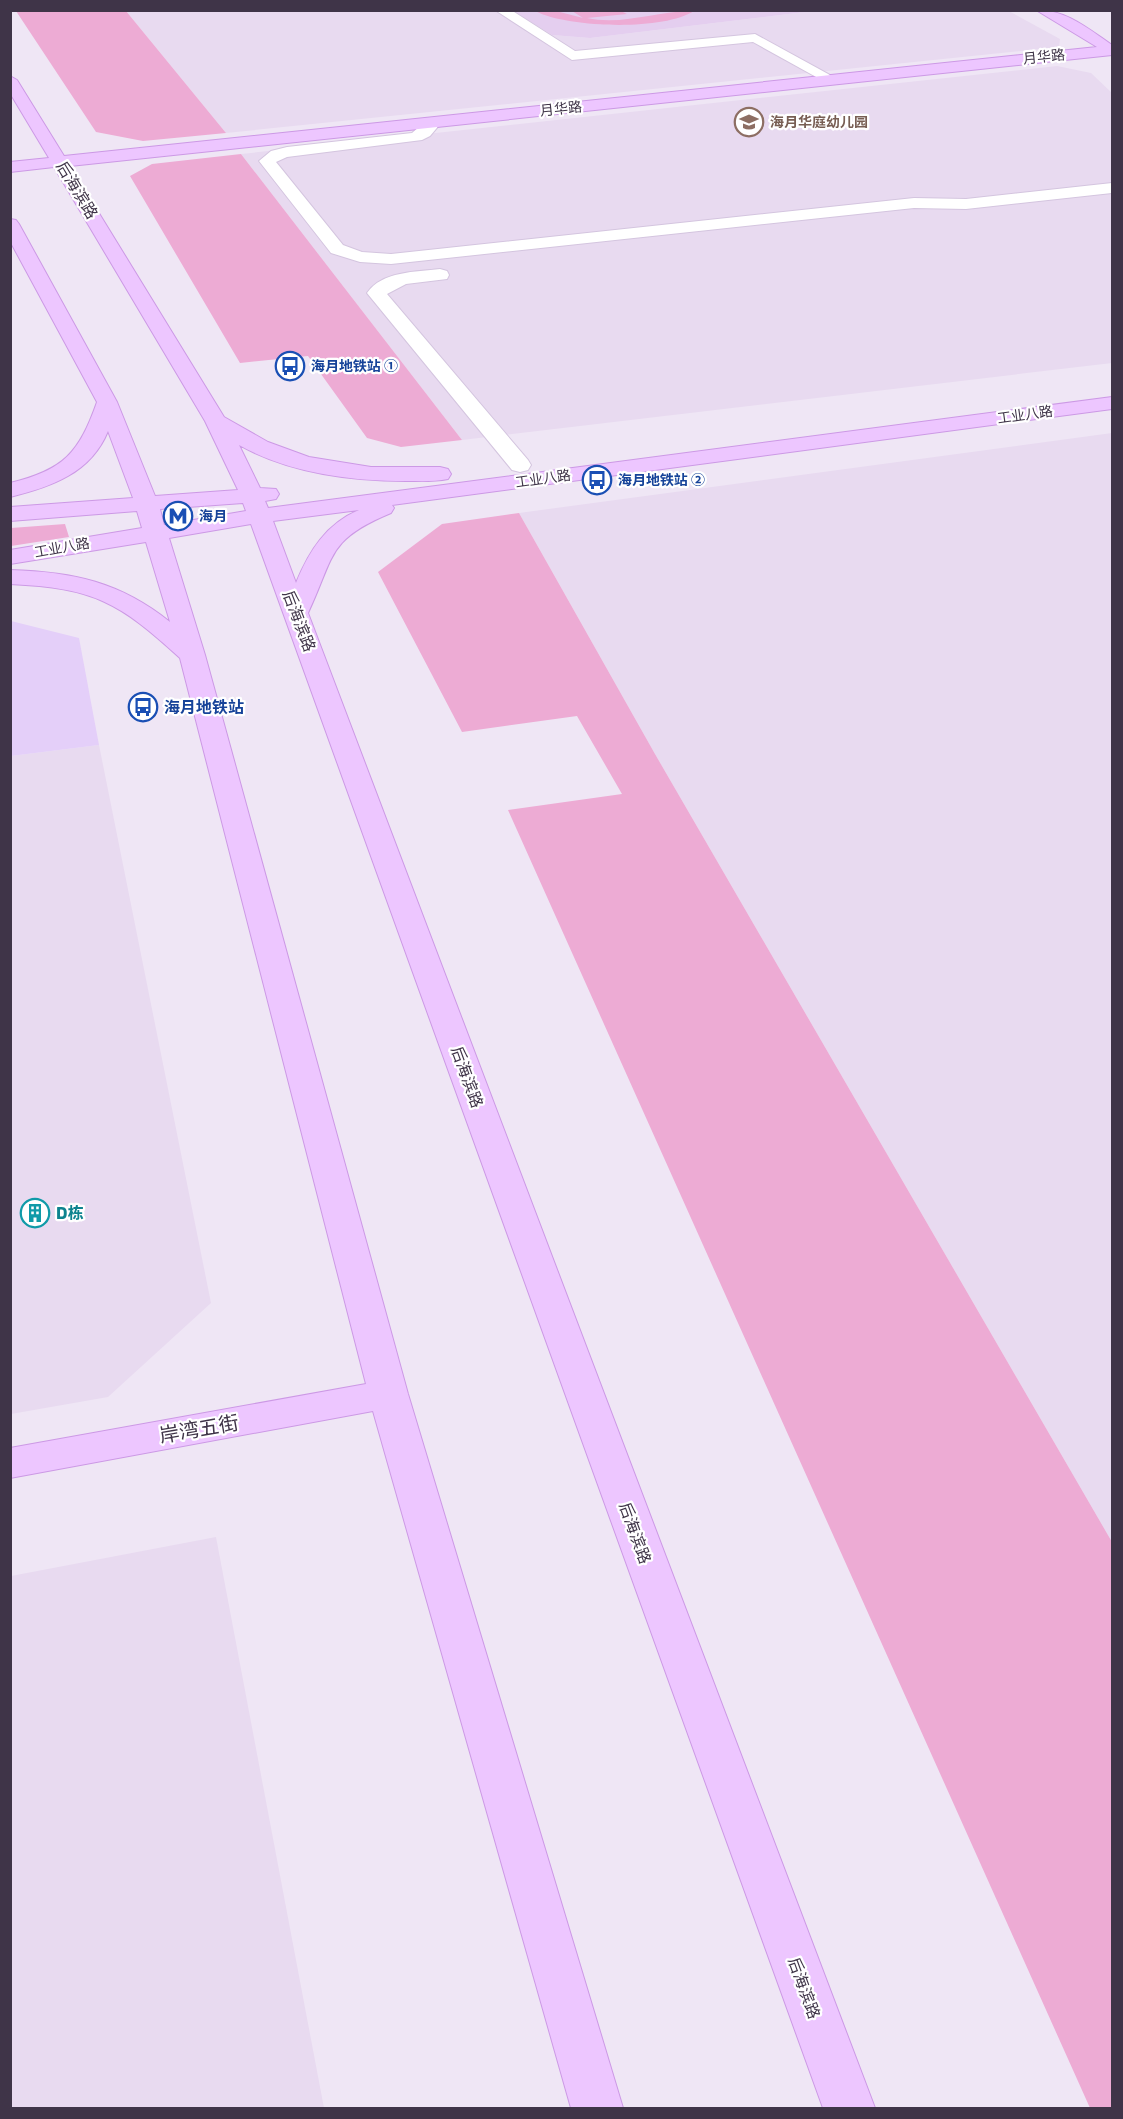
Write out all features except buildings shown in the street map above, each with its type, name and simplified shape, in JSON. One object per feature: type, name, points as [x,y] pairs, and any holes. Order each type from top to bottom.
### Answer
[{"type":"main road","points":[[1042,10],[1074,26],[1112,51]]},
{"type":"main road","name":"月华路","points":[[10,167],[1112,51]]},
{"type":"main road","name":"后海滨路","points":[[10,80],[216,421],[243,475],[296,612],[849,2109]]},
{"type":"main road","points":[[10,224],[107,402],[151,519],[192,655],[388,1394],[597,2109]]},
{"type":"main road","name":"工业八路","points":[[255,506],[327,489],[1113,388]]},
{"type":"main road","points":[[10,490],[44,480],[77,460],[93,440],[107,402]]},
{"type":"main road","name":"工业八路","points":[[10,557],[151,519],[255,506],[422,495],[1113,403]]},
{"type":"main road","points":[[216,421],[259,446],[315,467],[369,474],[454,474]]},
{"type":"main road","points":[[296,612],[319,559],[341,530],[370,513],[422,495]]},
{"type":"main road","name":"工业八路","points":[[10,514],[151,519]]},
{"type":"main road","points":[[10,577],[46,578],[81,583],[107,592],[148,615],[192,655]]},
{"type":"main road","name":"岸湾五街","points":[[10,1463],[388,1394]]},
{"type":"street","points":[[501,10],[572,56],[755,38],[832,80]]},
{"type":"street","points":[[433,123],[424,133],[416,137],[287,152],[277,154],[267,161],[337,249],[360,257],[391,259],[914,203],[966,204],[1113,188]]},
{"type":"street","points":[[935,221],[1113,202]]},
{"type":"street","points":[[460,273],[401,279],[376,293],[520,465]]},
{"type":"shaded area","points":[[1007,10],[1060,39],[1059,47],[226,133],[126,11],[513,11],[552,35],[590,38],[813,11]]},
{"type":"shaded area","points":[[16,11],[126,11],[226,133],[143,141],[96,132]]},
{"type":"shaded area","points":[[513,11],[813,11],[590,38],[552,35]]},
{"type":"shaded area","points":[[535,11],[556,11],[583,18],[572,11],[621,11],[627,14],[587,18],[614,20],[694,11],[661,22],[615,25],[569,21]]},
{"type":"shaded area","points":[[1057,66],[1091,73],[1112,93],[1112,363],[462,440],[241,154]]},
{"type":"shaded area","points":[[241,154],[462,440],[401,447],[367,438],[308,356],[240,363],[130,176],[152,164]]},
{"type":"shaded area","points":[[1112,433],[1112,1542],[655,754],[519,513]]},
{"type":"shaded area","points":[[519,513],[655,754],[1112,1542],[1112,2108],[1090,2108],[508,810],[622,794],[577,716],[462,732],[378,572],[442,524]]},
{"type":"shaded area","points":[[65,524],[69,537],[11,546],[11,528]]},
{"type":"shaded area","points":[[11,621],[79,638],[99,745],[11,756]]},
{"type":"shaded area","points":[[99,745],[211,1303],[108,1397],[11,1414],[11,756]]},
{"type":"shaded area","points":[[216,1537],[324,2108],[11,2108],[11,1576]]},
{"type":"place","name":"海月华庭幼儿园","points":[[749,122]]},
{"type":"place","name":"海月地铁站 ①","points":[[290,366]]},
{"type":"place","name":"海月地铁站 ②","points":[[597,480]]},
{"type":"place","name":"海月","points":[[178,516]]},
{"type":"place","name":"海月地铁站","points":[[143,707]]},
{"type":"place","name":"D栋","points":[[35,1213]]}]
